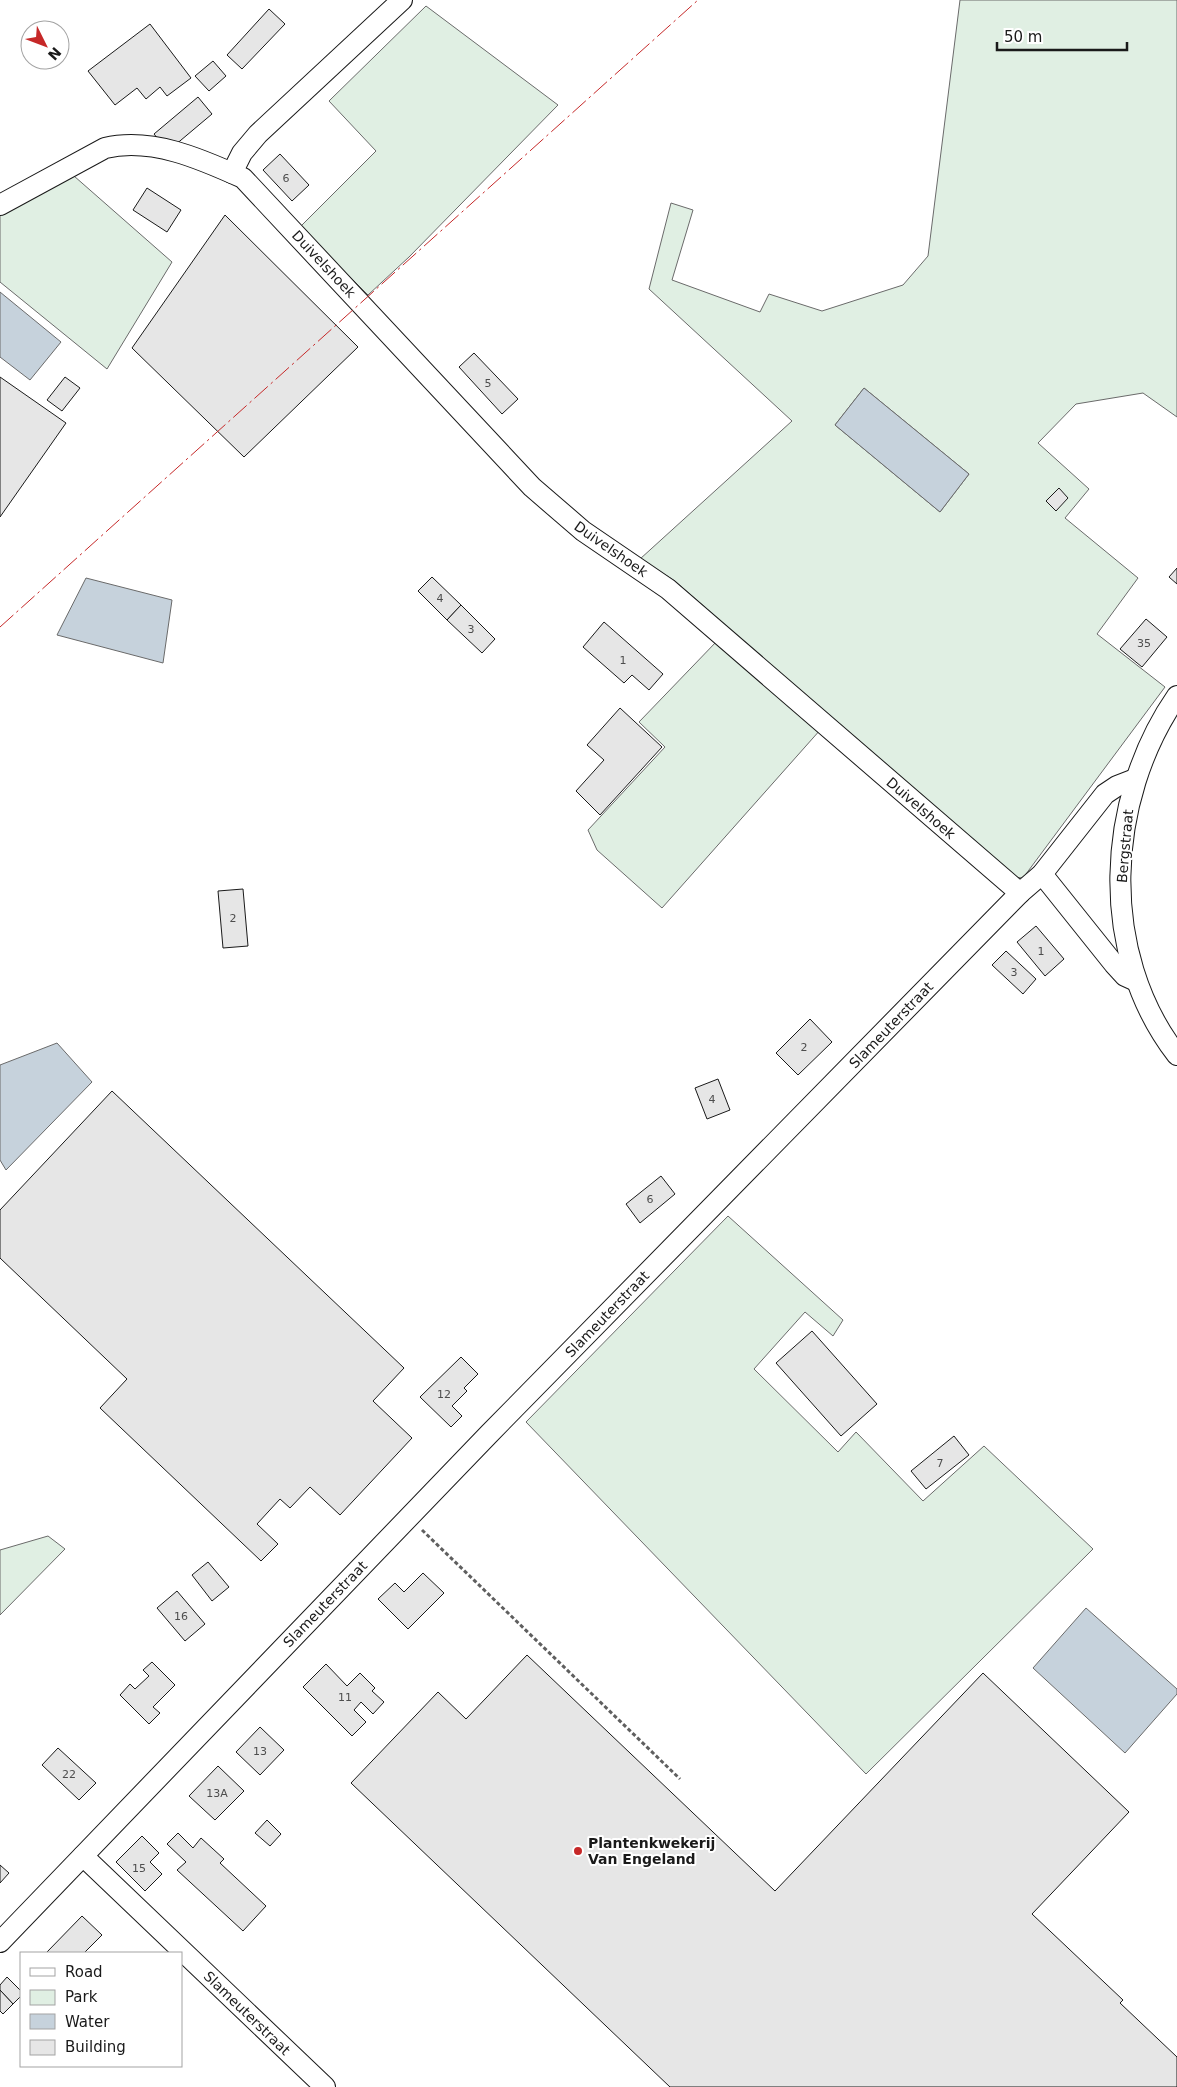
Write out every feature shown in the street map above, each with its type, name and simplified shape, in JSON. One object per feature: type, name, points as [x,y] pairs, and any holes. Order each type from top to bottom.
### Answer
[{"type":"street","points":[[232,173],[242,153],[258,134],[402,0]]},
{"type":"street","name":"Duivelshoek","points":[[0,205],[105,148],[123,144],[152,147],[204,160],[243,178],[532,487],[583,531],[668,589],[1020,893]]},
{"type":"street","name":"Bergstraat","points":[[1177,696],[1149,746],[1135,779],[1123,833],[1120,864],[1125,927],[1136,981],[1162,1036],[1177,1055]]},
{"type":"street","name":"Slameuterstraat","points":[[0,1942],[409,1517],[1020,893],[1042,874],[1105,794],[1135,779]]},
{"type":"street","points":[[1042,874],[1114,964],[1125,976],[1136,981]]},
{"type":"street","name":"Slameuterstraat","points":[[83,1856],[325,2087]]},
{"type":"path","points":[[409,1517],[680,1778]]},
{"type":"green space","points":[[960,0],[1177,0],[1177,417],[1143,393],[1076,404],[1038,443],[1089,489],[1065,518],[1138,578],[1097,634],[1165,687],[1023,878],[1012,877],[675,581],[640,559],[792,421],[649,289],[671,203],[693,210],[672,280],[760,312],[769,294],[822,311],[903,285],[928,256]],"holes":[[[864,388],[969,474],[940,512],[835,425]]]},
{"type":"green space","points":[[426,6],[558,105],[409,257],[368,295],[300,227],[376,151],[329,101]]},
{"type":"green space","points":[[74,176],[172,262],[107,369],[0,282],[0,214]]},
{"type":"green space","points":[[717,641],[821,729],[662,908],[597,850],[588,830],[665,747],[639,722]]},
{"type":"green space","points":[[728,1216],[843,1320],[833,1336],[805,1312],[754,1369],[838,1452],[856,1432],[923,1501],[984,1446],[1093,1549],[866,1774],[526,1422]]},
{"type":"green space","points":[[48,1536],[65,1549],[0,1615],[0,1550]]},
{"type":"water","points":[[0,292],[61,342],[30,380],[0,357]]},
{"type":"water","points":[[864,388],[969,474],[940,512],[835,425]]},
{"type":"water","points":[[86,578],[172,600],[163,663],[57,635]]},
{"type":"water","points":[[57,1043],[92,1082],[6,1170],[0,1160],[0,1065]]},
{"type":"water","points":[[1086,1608],[1177,1689],[1177,1694],[1125,1753],[1033,1668]]},
{"type":"building","points":[[269,9],[285,24],[242,69],[227,55]]},
{"type":"building","points":[[150,24],[191,78],[167,96],[160,87],[146,99],[137,88],[115,105],[88,71]]},
{"type":"building","points":[[213,61],[226,76],[209,91],[195,76]]},
{"type":"building","points":[[198,97],[212,114],[168,151],[154,134]]},
{"type":"building","points":[[280,154],[309,185],[292,201],[263,170]]},
{"type":"building","points":[[147,188],[181,210],[167,232],[133,210]]},
{"type":"building","points":[[225,215],[358,347],[244,457],[132,348]]},
{"type":"building","points":[[474,353],[518,399],[502,414],[459,367]]},
{"type":"building","points":[[0,377],[66,423],[0,517]]},
{"type":"building","points":[[65,377],[80,388],[62,411],[47,400]]},
{"type":"building","points":[[1059,488],[1068,498],[1056,511],[1046,501]]},
{"type":"building","points":[[1177,568],[1177,584],[1169,577]]},
{"type":"building","points":[[432,577],[461,605],[447,620],[418,591]]},
{"type":"building","points":[[461,605],[495,639],[482,653],[447,620]]},
{"type":"building","points":[[1146,619],[1167,637],[1142,667],[1120,649]]},
{"type":"building","points":[[604,622],[663,674],[649,690],[632,675],[624,683],[583,647]]},
{"type":"building","points":[[620,708],[662,747],[600,815],[576,791],[604,760],[587,745]]},
{"type":"building","points":[[243,889],[248,946],[223,948],[218,891]]},
{"type":"building","points":[[1036,926],[1064,959],[1045,976],[1017,942]]},
{"type":"building","points":[[1006,951],[1036,979],[1023,994],[992,965]]},
{"type":"building","points":[[810,1019],[832,1042],[798,1075],[776,1053]]},
{"type":"building","points":[[718,1079],[730,1110],[707,1119],[695,1088]]},
{"type":"building","points":[[112,1091],[404,1368],[373,1401],[412,1438],[340,1515],[310,1487],[290,1508],[280,1499],[257,1524],[278,1544],[261,1561],[100,1408],[127,1379],[0,1258],[0,1210]]},
{"type":"building","points":[[661,1176],[675,1194],[640,1223],[626,1204]]},
{"type":"building","points":[[812,1331],[877,1404],[841,1436],[776,1363]]},
{"type":"building","points":[[461,1357],[478,1374],[464,1388],[467,1391],[452,1406],[462,1416],[451,1427],[420,1397]]},
{"type":"building","points":[[954,1436],[969,1455],[926,1489],[911,1471]]},
{"type":"building","points":[[208,1562],[229,1587],[212,1601],[192,1575]]},
{"type":"building","points":[[423,1573],[444,1593],[408,1629],[378,1599],[395,1583],[404,1592]]},
{"type":"building","points":[[177,1591],[205,1624],[185,1641],[157,1608]]},
{"type":"building","name":"Plantenkwekerij Van Engeland","points":[[527,1655],[775,1891],[983,1673],[1129,1812],[1032,1914],[1123,2000],[1120,2003],[1177,2057],[1177,2087],[670,2087],[351,1783],[438,1692],[466,1719]]},
{"type":"building","points":[[152,1662],[175,1685],[153,1707],[160,1713],[149,1724],[120,1695],[130,1684],[135,1689],[149,1676],[143,1670]]},
{"type":"building","points":[[326,1664],[347,1686],[360,1673],[375,1688],[372,1691],[384,1702],[373,1714],[361,1702],[354,1710],[366,1722],[352,1736],[303,1687]]},
{"type":"building","points":[[260,1727],[284,1750],[260,1775],[236,1752]]},
{"type":"building","points":[[58,1748],[96,1783],[79,1800],[42,1765]]},
{"type":"building","points":[[218,1766],[244,1791],[215,1820],[189,1796]]},
{"type":"building","points":[[267,1820],[281,1834],[270,1846],[255,1833]]},
{"type":"building","points":[[178,1833],[193,1848],[201,1838],[224,1859],[220,1863],[266,1906],[243,1931],[177,1870],[186,1862],[167,1844]]},
{"type":"building","points":[[142,1836],[159,1853],[150,1862],[162,1874],[145,1891],[116,1862]]},
{"type":"building","points":[[0,1865],[9,1873],[0,1883]]},
{"type":"building","points":[[82,1916],[102,1935],[85,1952],[47,1952]]},
{"type":"building","points":[[7,1977],[20,1990],[20,1997],[13,2004],[0,1990],[0,1985]]},
{"type":"building","points":[[0,1990],[13,2004],[3,2014],[0,2011]]},
{"type":"power","points":[[0,627],[698,0]]},
{"type":"place","name":"Plantenkwekerij Van Engeland","points":[[578,1851]]}]
